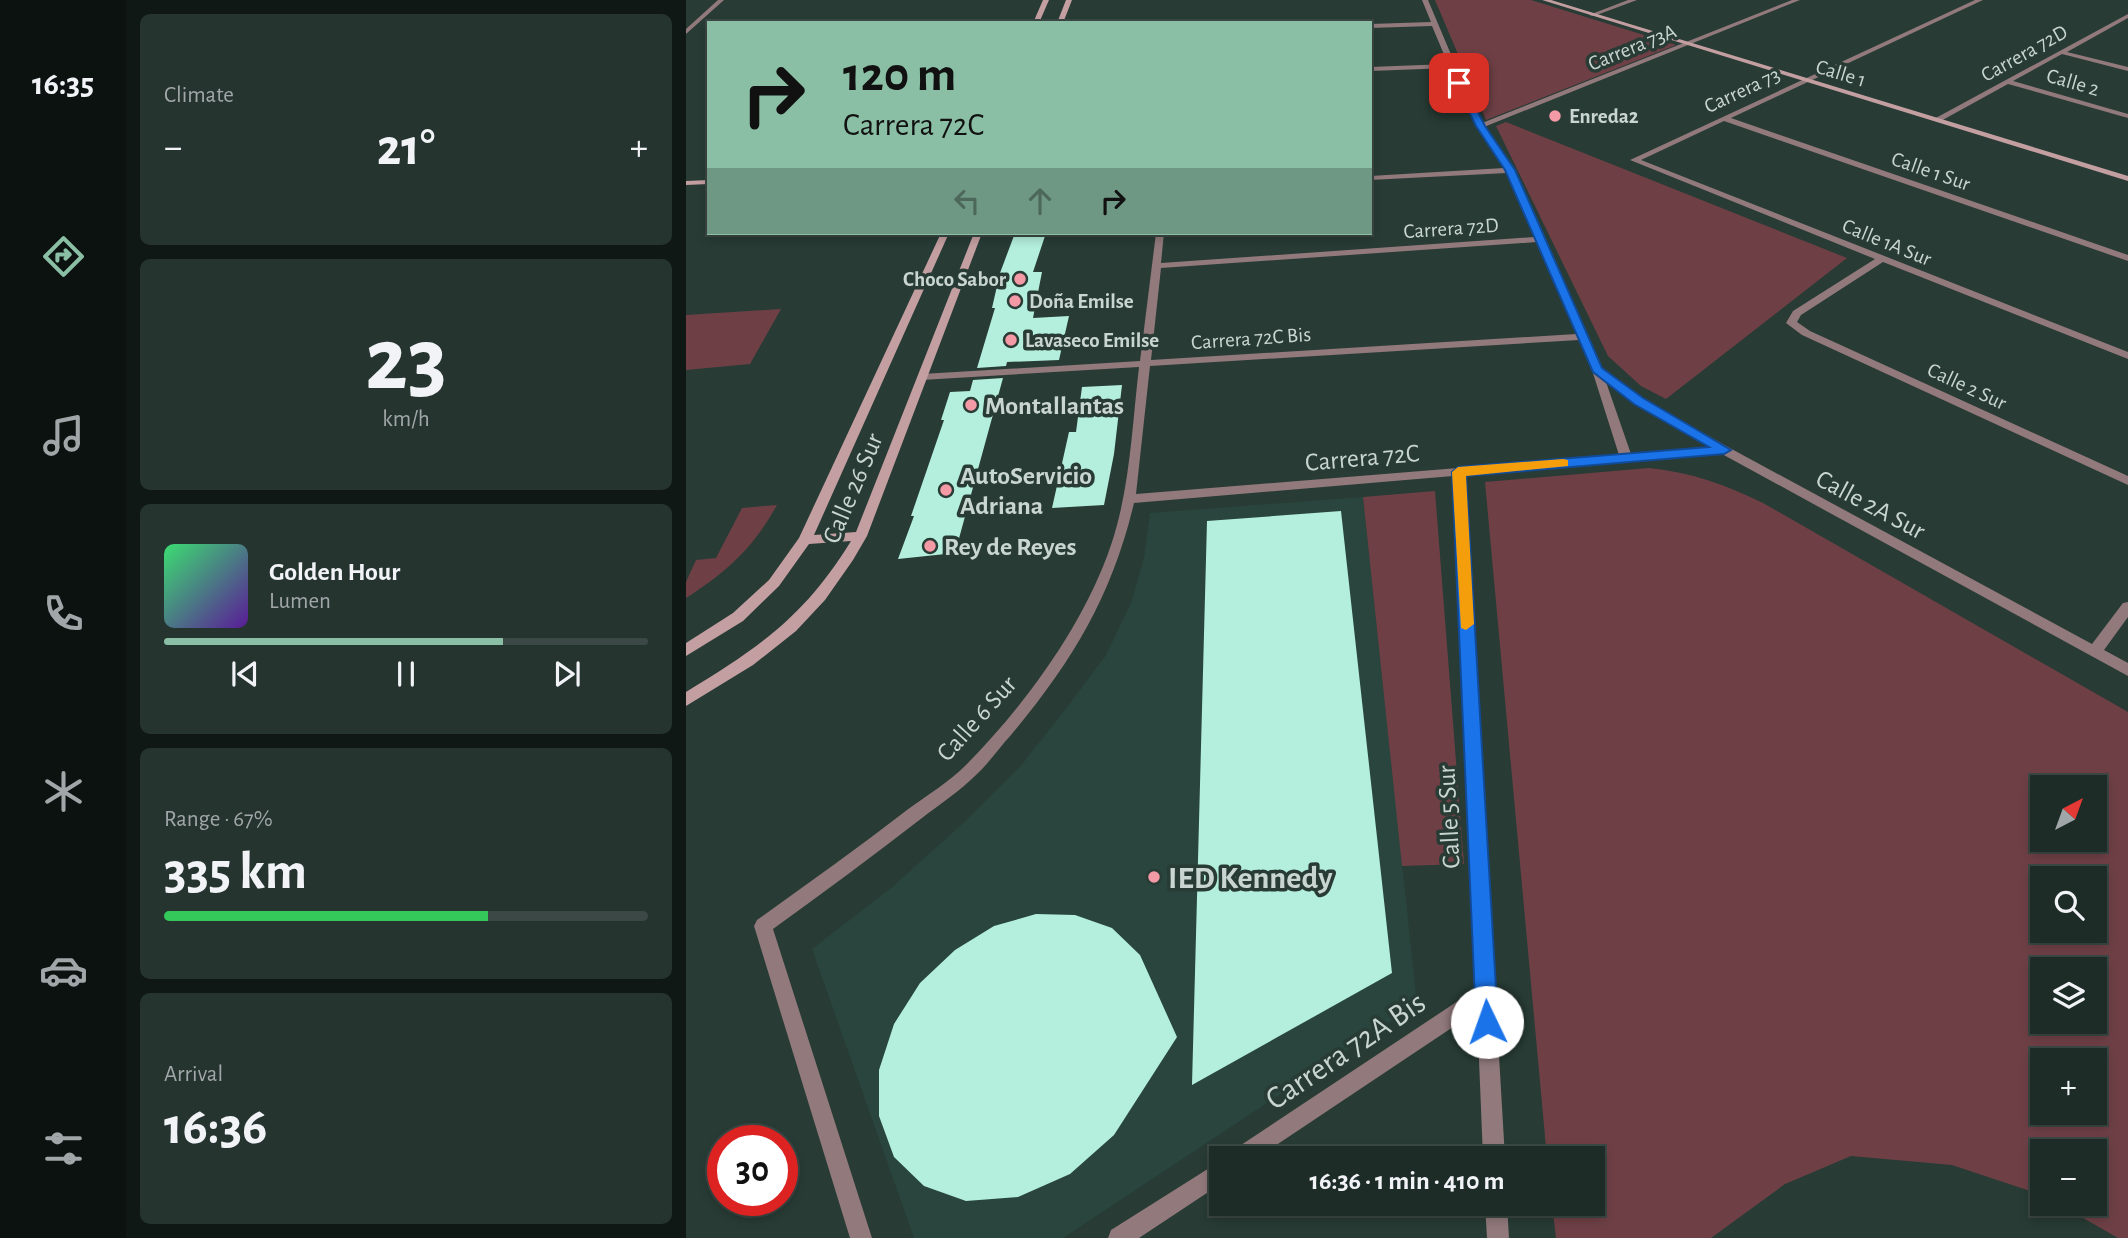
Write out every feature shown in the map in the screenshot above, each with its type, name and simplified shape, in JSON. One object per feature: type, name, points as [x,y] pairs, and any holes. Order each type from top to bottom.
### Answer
[{"type":"main road","points":[[1037,21],[1046,0]]},
{"type":"main road","points":[[1061,21],[1069,0]]},
{"type":"main road","name":"Calle 1","points":[[1545,0],[2128,179]]},
{"type":"main road","points":[[686,183],[707,182]]},
{"type":"main road","name":"Calle 26 Sur","points":[[686,650],[738,617],[774,583],[805,540],[943,235]]},
{"type":"main road","name":"Calle 26 Sur","points":[[686,700],[771,645],[804,615],[835,578],[861,536],[977,235]]},
{"type":"main road","points":[[805,540],[861,536]]},
{"type":"street","points":[[686,32],[721,0]]},
{"type":"street","points":[[1425,0],[1480,126],[1510,170],[1597,370],[1626,458]]},
{"type":"street","points":[[1592,15],[1634,0]]},
{"type":"street","name":"Carrera 73A","points":[[1480,126],[1797,0]]},
{"type":"street","name":"Carrera 73","points":[[1634,160],[1980,0]]},
{"type":"street","name":"Carrera 72D","points":[[1936,120],[2128,16]]},
{"type":"street","points":[[2114,23],[2128,27]]},
{"type":"street","points":[[1372,26],[1434,24]]},
{"type":"street","points":[[2061,52],[2128,69]]},
{"type":"street","points":[[1372,69],[1452,66]]},
{"type":"street","name":"Calle 2","points":[[2008,82],[2128,116]]},
{"type":"street","name":"Calle 1 Sur","points":[[1723,118],[2128,258]]},
{"type":"street","name":"Calle 1A Sur","points":[[1634,160],[2128,356]]},
{"type":"street","points":[[1372,178],[1510,170]]},
{"type":"street","name":"Calle 6 Sur","points":[[861,1238],[763,926],[873,847],[970,771],[1060,660],[1083,624],[1118,544],[1129,499],[1160,235]]},
{"type":"street","name":"Carrera 72D","points":[[1156,267],[1540,239]]},
{"type":"street","name":"Calle 2 Sur","points":[[1881,259],[1797,313],[1791,323],[1805,333],[2128,481]]},
{"type":"street","name":"Carrera 72C Bis","points":[[922,377],[1583,337]]},
{"type":"street","name":"Calle 2A Sur","points":[[1597,370],[1639,401],[1724,450],[2128,670]]},
{"type":"street","name":"Carrera 72C","points":[[1129,499],[1724,450]]},
{"type":"street","name":"Calle 5 Sur","points":[[1458,472],[1493,1146]]},
{"type":"street","points":[[2094,652],[2128,607]]},
{"type":"street","name":"Carrera 72A Bis","points":[[1257,1146],[1486,995]]},
{"type":"street","points":[[1119,1238],[1209,1179]]},
{"type":"street","points":[[1497,1216],[1498,1238]]},
{"type":"shaded area","points":[[1435,0],[1531,0],[1676,45],[1486,120]]},
{"type":"shaded area","points":[[1506,122],[1847,258],[1666,399],[1641,386],[1608,356],[1496,126]]},
{"type":"shaded area","points":[[781,309],[750,364],[686,370],[686,315]]},
{"type":"shaded area","points":[[1649,468],[1694,476],[1722,485],[1763,503],[2128,712],[2128,1238],[2118,1238],[2080,1216],[2107,1216],[2107,1139],[2030,1139],[2030,1191],[1952,1165],[1851,1156],[1785,1184],[1711,1238],[1556,1238],[1553,1216],[1605,1216],[1605,1146],[1546,1146],[1485,482]]},
{"type":"shaded area","points":[[1435,491],[1464,864],[1402,866],[1363,497]]},
{"type":"shaded area","name":"IED Kennedy","points":[[1363,497],[1417,1004],[1063,1238],[914,1238],[812,949],[891,888],[959,827],[1019,768],[1068,706],[1106,655],[1131,603],[1144,558],[1150,513]]},
{"type":"shaded area","points":[[777,505],[759,534],[738,558],[686,598],[686,582],[696,560],[716,558],[742,508]]},
{"type":"building","points":[[1014,235],[1045,235],[1033,272],[1042,272],[1033,318],[1069,316],[1059,360],[1007,362],[1006,366],[977,368],[995,308],[992,308],[1000,273]]},
{"type":"building","points":[[1003,378],[955,553],[898,559],[944,420],[941,420],[950,392],[970,391],[973,380]]},
{"type":"building","points":[[1122,385],[1114,454],[1104,505],[1052,508],[1069,432],[1076,432],[1082,387]]},
{"type":"building","points":[[1341,511],[1392,973],[1192,1085],[1207,521]]},
{"type":"building","points":[[1036,914],[1075,915],[1112,928],[1140,955],[1177,1037],[1114,1135],[1070,1174],[1018,1197],[966,1201],[924,1186],[894,1157],[879,1116],[879,1070],[894,1024],[920,983],[955,950],[994,926]]},
{"type":"slow traffic","points":[[1466,624],[1458,472],[1563,463]]},
{"type":"place","name":"Enreda2","points":[[1555,116]]},
{"type":"place","name":"Choco Sabor","points":[[1020,279]]},
{"type":"place","name":"Doña Emilse","points":[[1015,301]]},
{"type":"place","name":"Lavaseco Emilse","points":[[1011,340]]},
{"type":"place","name":"Montallantas","points":[[971,405]]},
{"type":"place","name":"AutoServicio Adriana","points":[[946,490]]},
{"type":"place","name":"Rey de Reyes","points":[[930,546]]},
{"type":"place","name":"IED Kennedy","points":[[1154,877]]},
{"type":"route","points":[[1459,83],[1480,126],[1510,170],[1597,370],[1639,401],[1724,450],[1458,472],[1487,1022]]}]
